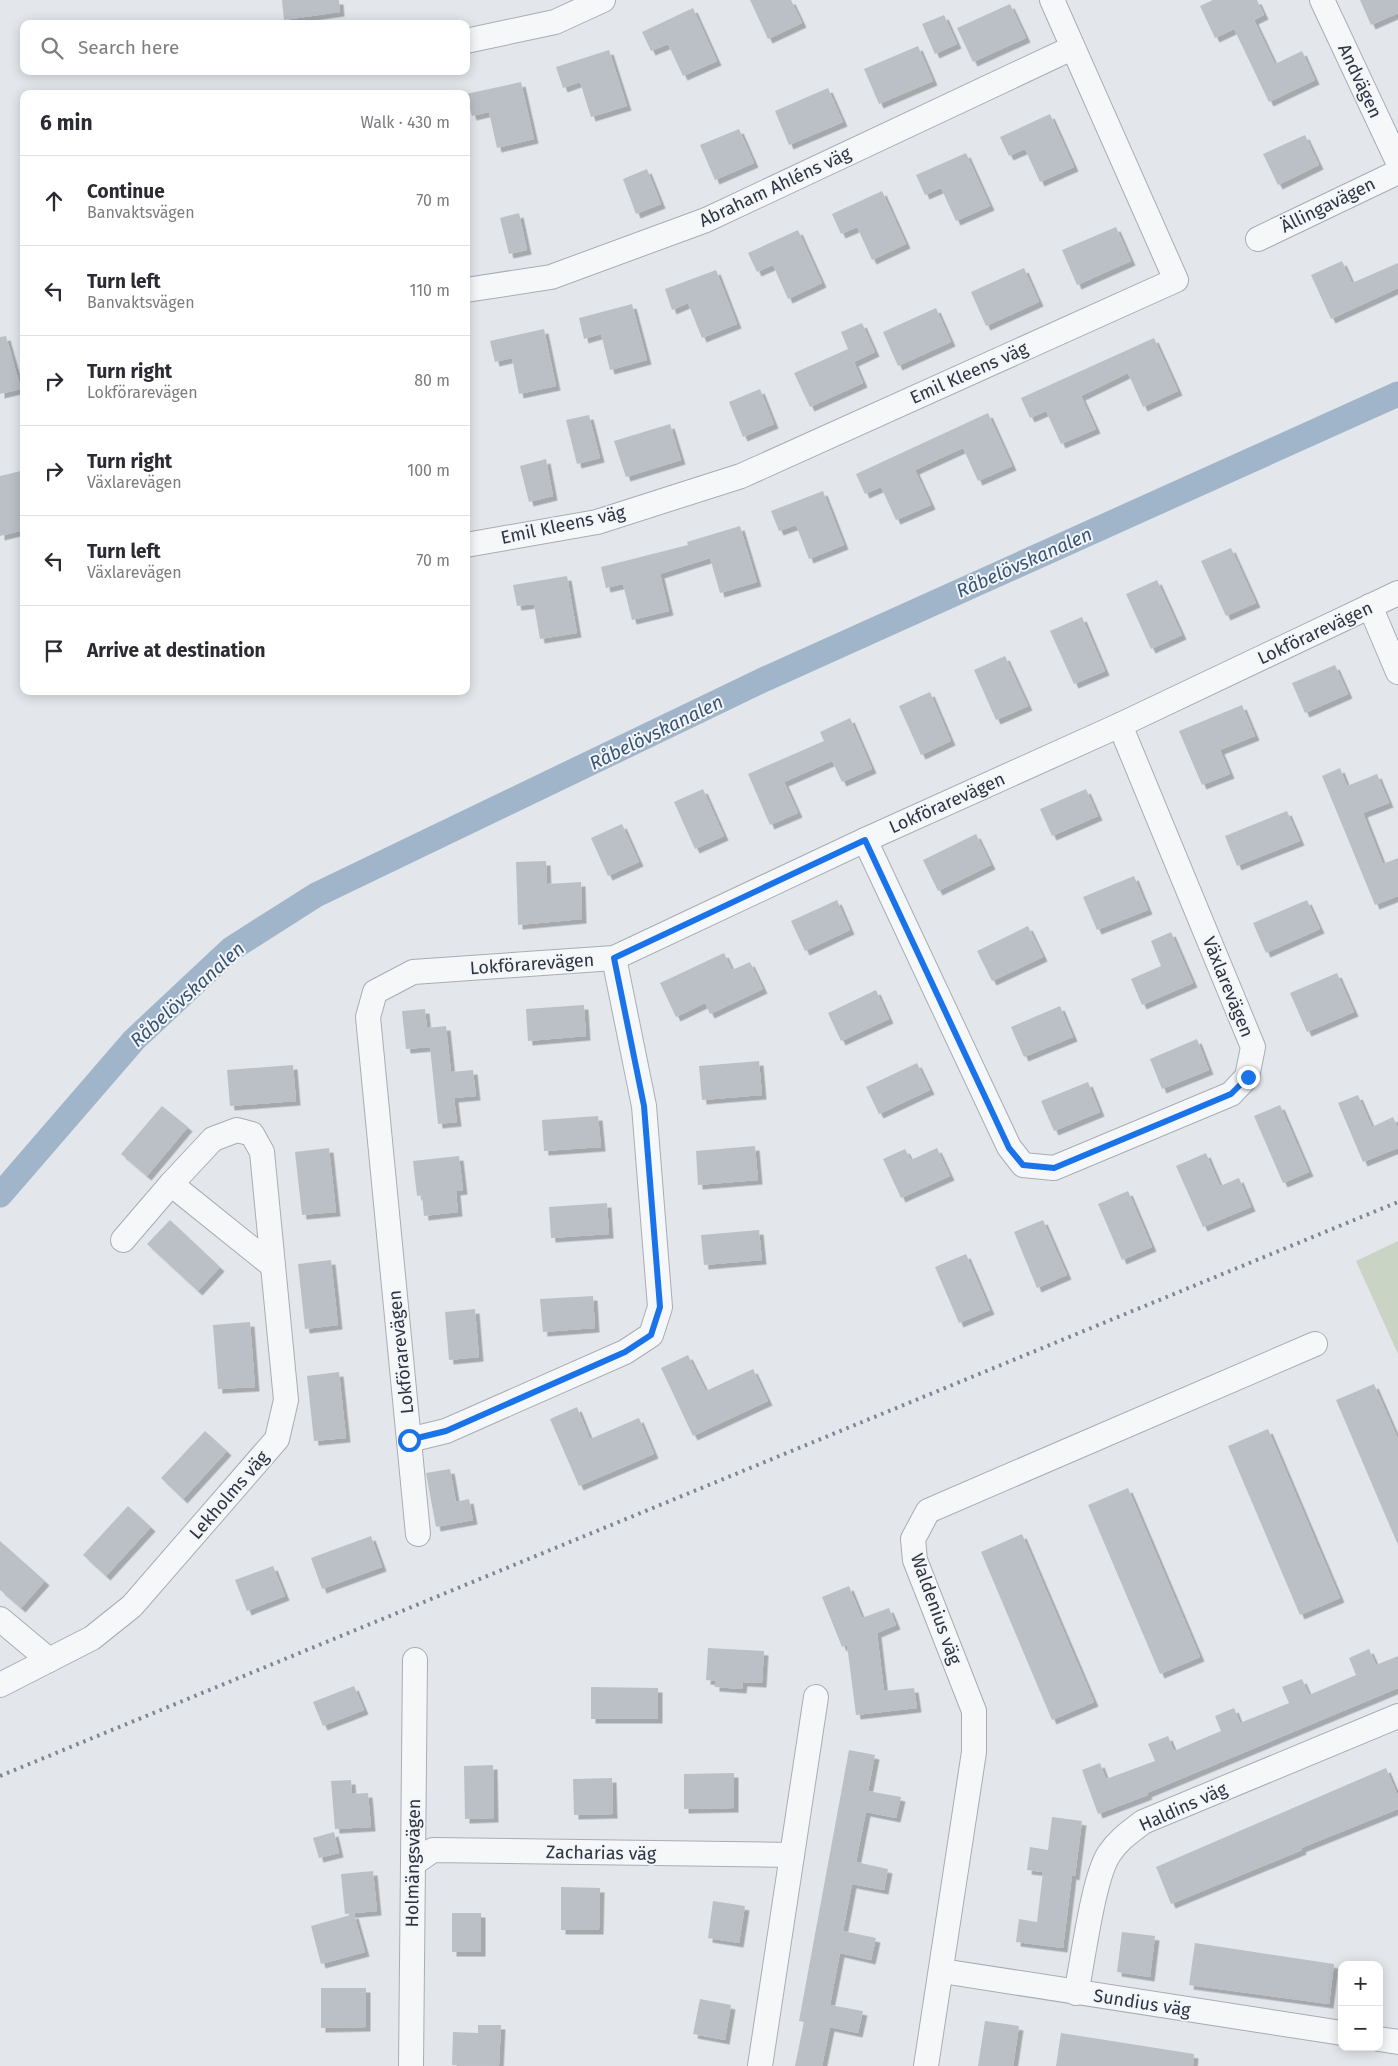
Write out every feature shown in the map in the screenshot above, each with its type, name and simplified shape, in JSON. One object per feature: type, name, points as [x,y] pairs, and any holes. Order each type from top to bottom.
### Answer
[{"type":"street","points":[[470,40],[555,22],[603,0]]},
{"type":"street","name":"Emil Kleens väg","points":[[470,544],[597,522],[741,476],[1176,280],[1052,0]]},
{"type":"street","name":"Andvägen","points":[[1322,0],[1398,162]]},
{"type":"street","name":"Abraham Ahléns väg","points":[[470,289],[551,277],[706,220],[1072,48]]},
{"type":"street","name":"Ällingavägen","points":[[1258,239],[1398,172]]},
{"type":"street","name":"Lokförarevägen","points":[[418,1534],[368,1017],[375,992],[414,972],[614,958],[865,840],[1120,725],[1398,593]]},
{"type":"street","points":[[1370,606],[1398,672]]},
{"type":"street","name":"Växlarevägen","points":[[865,840],[1009,1148],[1023,1165],[1054,1168],[1231,1094],[1248,1077],[1253,1047],[1120,725]]},
{"type":"street","points":[[409,1440],[446,1431],[625,1352],[651,1335],[660,1307],[644,1106],[614,958]]},
{"type":"street","name":"Lekholms väg","points":[[0,1685],[92,1638],[132,1606],[277,1439],[286,1400],[262,1152],[252,1134],[237,1130],[213,1139],[123,1240]]},
{"type":"street","points":[[171,1184],[273,1266]]},
{"type":"street","name":"Waldenius väg","points":[[926,2066],[974,1752],[974,1711],[915,1560],[913,1538],[928,1511],[1315,1344]]},
{"type":"street","points":[[0,1619],[48,1660]]},
{"type":"street","name":"Holmängsvägen","points":[[411,2066],[415,1660]]},
{"type":"street","points":[[760,2066],[816,1697]]},
{"type":"street","name":"Haldins väg","points":[[1076,1993],[1097,1887],[1108,1856],[1121,1838],[1143,1822],[1398,1716]]},
{"type":"street","name":"Zacharias väg","points":[[414,1863],[433,1850],[792,1855]]},
{"type":"street","name":"Sundius väg","points":[[942,1971],[1338,2032]]},
{"type":"street","points":[[1383,2040],[1398,2042]]},
{"type":"green space","points":[[1398,1241],[1398,1354],[1356,1261]]},
{"type":"building","points":[[282,0],[339,0],[340,12],[284,20]]},
{"type":"building","points":[[750,0],[791,0],[802,23],[768,39]]},
{"type":"building","points":[[1213,0],[1257,0],[1264,15],[1254,20],[1275,64],[1302,51],[1315,80],[1269,102],[1234,29],[1215,38],[1200,6]]},
{"type":"building","points":[[1360,0],[1398,0],[1398,13],[1371,25]]},
{"type":"building","points":[[1010,4],[1026,38],[973,62],[957,28]]},
{"type":"building","points":[[693,8],[717,61],[683,76],[668,44],[651,51],[642,32]]},
{"type":"building","points":[[944,15],[957,44],[935,54],[922,24]]},
{"type":"building","points":[[918,46],[933,81],[879,104],[864,69]]},
{"type":"building","points":[[609,50],[627,106],[591,117],[580,82],[563,88],[556,67]]},
{"type":"building","points":[[521,82],[534,139],[497,148],[489,112],[472,116],[470,93]]},
{"type":"building","points":[[828,88],[843,122],[789,145],[775,111]]},
{"type":"building","points":[[1050,114],[1074,167],[1040,182],[1025,149],[1009,156],[1000,137]]},
{"type":"building","points":[[739,129],[754,163],[715,180],[700,145]]},
{"type":"building","points":[[1305,135],[1319,165],[1278,185],[1263,154]]},
{"type":"building","points":[[966,153],[990,206],[956,221],[941,188],[925,195],[916,175]]},
{"type":"building","points":[[647,169],[661,204],[636,214],[623,179]]},
{"type":"building","points":[[882,191],[906,244],[872,260],[857,227],[841,234],[832,214]]},
{"type":"building","points":[[519,213],[527,250],[509,254],[500,218]]},
{"type":"building","points":[[1116,227],[1131,261],[1077,285],[1062,250]]},
{"type":"building","points":[[798,230],[822,283],[788,299],[773,265],[757,272],[748,253]]},
{"type":"building","points":[[1342,261],[1352,283],[1398,263],[1398,288],[1331,319],[1311,275]]},
{"type":"building","points":[[1024,268],[1039,302],[986,326],[971,292]]},
{"type":"building","points":[[716,270],[737,324],[702,338],[688,303],[672,310],[665,289]]},
{"type":"building","points":[[632,304],[647,360],[610,370],[601,334],[584,339],[579,318]]},
{"type":"building","points":[[936,308],[951,342],[898,366],[883,332]]},
{"type":"building","points":[[862,323],[875,352],[854,362],[863,383],[810,407],[794,373],[848,349],[841,332]]},
{"type":"building","points":[[544,329],[556,386],[519,394],[512,358],[495,362],[490,341]]},
{"type":"building","points":[[6,336],[20,389],[0,394],[0,337]]},
{"type":"building","points":[[1154,338],[1178,391],[1143,407],[1128,373],[1081,396],[1096,429],[1061,444],[1046,411],[1030,418],[1021,398]]},
{"type":"building","points":[[760,389],[774,424],[743,437],[729,402]]},
{"type":"building","points":[[988,413],[1012,466],[978,481],[963,448],[915,470],[931,505],[896,520],[881,487],[865,494],[856,474]]},
{"type":"building","points":[[589,415],[600,458],[577,464],[566,420]]},
{"type":"building","points":[[670,424],[681,460],[626,477],[614,441]]},
{"type":"building","points":[[546,459],[553,496],[529,502],[520,466]]},
{"type":"building","points":[[20,471],[20,531],[0,536],[0,476]]},
{"type":"building","points":[[823,491],[844,545],[809,559],[796,525],[779,531],[771,511]]},
{"type":"building","points":[[740,526],[757,582],[720,593],[710,558],[660,574],[669,611],[632,620],[623,584],[606,588],[601,567],[688,545],[687,542]]},
{"type":"building","points":[[1231,548],[1256,603],[1226,616],[1201,561]]},
{"type":"building","points":[[567,576],[577,633],[540,639],[534,604],[517,606],[513,585]]},
{"type":"building","points":[[1157,580],[1182,635],[1151,649],[1126,594]]},
{"type":"building","points":[[1082,617],[1105,671],[1074,684],[1050,631]]},
{"type":"building","points":[[1005,656],[1028,706],[996,720],[974,670]]},
{"type":"building","points":[[1335,665],[1348,694],[1305,713],[1292,683]]},
{"type":"building","points":[[930,692],[951,741],[921,755],[899,706]]},
{"type":"building","points":[[1242,705],[1255,736],[1220,750],[1230,774],[1202,785],[1179,731]]},
{"type":"building","points":[[850,718],[872,769],[842,782],[832,761],[784,782],[798,813],[770,825],[748,774],[824,741],[820,732]]},
{"type":"building","points":[[1340,768],[1347,786],[1377,774],[1389,803],[1363,813],[1383,864],[1398,858],[1398,896],[1375,905],[1322,776]]},
{"type":"building","points":[[703,789],[724,836],[695,849],[674,802]]},
{"type":"building","points":[[1086,789],[1098,816],[1052,836],[1040,809]]},
{"type":"building","points":[[1287,811],[1300,841],[1237,866],[1225,836]]},
{"type":"building","points":[[622,824],[639,862],[608,876],[591,838]]},
{"type":"building","points":[[976,834],[991,865],[938,891],[923,860]]},
{"type":"building","points":[[546,861],[547,884],[581,882],[582,919],[518,925],[516,862]]},
{"type":"building","points":[[1134,876],[1148,910],[1097,930],[1083,897]]},
{"type":"building","points":[[837,900],[850,930],[805,951],[791,921]]},
{"type":"building","points":[[1307,900],[1320,929],[1266,953],[1253,923]]},
{"type":"building","points":[[1028,926],[1043,957],[992,981],[977,951]]},
{"type":"building","points":[[1171,932],[1193,983],[1142,1005],[1131,979],[1161,966],[1151,941]]},
{"type":"building","points":[[724,953],[732,970],[750,962],[763,989],[710,1014],[705,1003],[676,1017],[660,983]]},
{"type":"building","points":[[1337,973],[1354,1012],[1307,1032],[1290,993]]},
{"type":"building","points":[[876,990],[889,1019],[841,1041],[828,1013]]},
{"type":"building","points":[[584,1005],[586,1036],[528,1041],[526,1009]]},
{"type":"building","points":[[1060,1006],[1073,1037],[1024,1057],[1011,1027]]},
{"type":"building","points":[[425,1009],[427,1028],[446,1026],[451,1072],[473,1070],[476,1096],[454,1098],[457,1122],[438,1124],[430,1047],[406,1049],[402,1011]]},
{"type":"building","points":[[1197,1039],[1209,1070],[1162,1089],[1150,1059]]},
{"type":"building","points":[[759,1061],[762,1095],[702,1100],[699,1066]]},
{"type":"building","points":[[917,1063],[930,1090],[879,1114],[866,1087]]},
{"type":"building","points":[[293,1065],[296,1101],[230,1106],[227,1070]]},
{"type":"building","points":[[1088,1082],[1100,1112],[1054,1131],[1041,1101]]},
{"type":"building","points":[[1358,1095],[1372,1127],[1393,1117],[1398,1128],[1398,1148],[1363,1162],[1338,1103]]},
{"type":"building","points":[[1280,1105],[1309,1172],[1283,1183],[1254,1116]]},
{"type":"building","points":[[162,1106],[188,1127],[147,1176],[121,1154]]},
{"type":"building","points":[[598,1116],[601,1147],[544,1151],[542,1120]]},
{"type":"building","points":[[755,1146],[758,1180],[698,1185],[696,1151]]},
{"type":"building","points":[[329,1148],[336,1212],[302,1215],[295,1152]]},
{"type":"building","points":[[937,1148],[950,1176],[901,1198],[883,1159],[905,1149],[911,1160]]},
{"type":"building","points":[[1206,1153],[1220,1186],[1239,1178],[1251,1207],[1203,1227],[1176,1166]]},
{"type":"building","points":[[459,1156],[463,1190],[456,1191],[458,1212],[424,1216],[422,1195],[417,1196],[413,1161]]},
{"type":"building","points":[[1128,1191],[1152,1247],[1122,1260],[1098,1204]]},
{"type":"building","points":[[607,1203],[609,1234],[551,1238],[549,1207]]},
{"type":"building","points":[[170,1220],[220,1267],[198,1291],[147,1244]]},
{"type":"building","points":[[1043,1220],[1067,1275],[1037,1288],[1014,1232]]},
{"type":"building","points":[[759,1230],[762,1260],[704,1265],[701,1235]]},
{"type":"building","points":[[966,1254],[990,1310],[959,1323],[935,1267]]},
{"type":"building","points":[[331,1260],[338,1325],[305,1329],[298,1264]]},
{"type":"building","points":[[593,1296],[595,1328],[543,1332],[540,1299]]},
{"type":"building","points":[[475,1309],[479,1357],[449,1360],[445,1312]]},
{"type":"building","points":[[250,1322],[255,1387],[218,1389],[213,1325]]},
{"type":"building","points":[[688,1355],[706,1391],[753,1369],[768,1401],[693,1436],[661,1368]]},
{"type":"building","points":[[339,1372],[346,1438],[314,1441],[307,1376]]},
{"type":"building","points":[[1374,1384],[1398,1439],[1398,1545],[1336,1400]]},
{"type":"building","points":[[577,1407],[590,1439],[639,1418],[654,1454],[579,1486],[550,1419]]},
{"type":"building","points":[[1268,1429],[1340,1598],[1300,1615],[1228,1446]]},
{"type":"building","points":[[205,1431],[227,1451],[183,1499],[161,1478]]},
{"type":"building","points":[[450,1469],[456,1502],[469,1499],[473,1520],[436,1527],[426,1473]]},
{"type":"building","points":[[1128,1488],[1200,1657],[1160,1674],[1088,1505]]},
{"type":"building","points":[[128,1506],[151,1527],[106,1576],[83,1555]]},
{"type":"building","points":[[1022,1534],[1094,1702],[1052,1720],[981,1552]]},
{"type":"building","points":[[371,1536],[382,1567],[322,1589],[311,1558]]},
{"type":"building","points":[[0,1541],[45,1581],[21,1608],[0,1590]]},
{"type":"building","points":[[273,1566],[285,1596],[247,1611],[235,1580]]},
{"type":"building","points":[[849,1586],[862,1618],[889,1608],[896,1625],[877,1633],[884,1691],[914,1688],[917,1708],[856,1715],[847,1645],[842,1647],[822,1597]]},
{"type":"building","points":[[708,1648],[764,1651],[762,1683],[743,1682],[742,1689],[715,1687],[715,1681],[706,1680]]},
{"type":"building","points":[[1369,1649],[1376,1665],[1398,1656],[1398,1688],[1147,1793],[1148,1795],[1098,1814],[1082,1770],[1100,1763],[1106,1779],[1155,1761],[1148,1744],[1168,1736],[1174,1751],[1221,1731],[1215,1716],[1234,1708],[1240,1723],[1289,1703],[1282,1687],[1302,1679],[1309,1695],[1356,1675],[1349,1658]]},
{"type":"building","points":[[354,1686],[364,1710],[323,1726],[313,1702]]},
{"type":"building","points":[[591,1687],[658,1688],[658,1719],[591,1719]]},
{"type":"building","points":[[849,1750],[875,1755],[868,1791],[901,1797],[896,1818],[866,1812],[856,1862],[888,1869],[884,1890],[852,1884],[843,1931],[876,1938],[871,1960],[840,1953],[830,2005],[863,2011],[858,2033],[830,2027],[822,2066],[795,2066],[804,2022],[799,2021]]},
{"type":"building","points":[[493,1765],[494,1818],[465,1819],[464,1766]]},
{"type":"building","points":[[1386,1768],[1398,1796],[1398,1809],[1171,1904],[1156,1867]]},
{"type":"building","points":[[734,1773],[734,1808],[684,1809],[684,1774]]},
{"type":"building","points":[[612,1778],[613,1814],[574,1815],[573,1779]]},
{"type":"building","points":[[351,1780],[352,1794],[368,1793],[371,1827],[335,1829],[331,1781]]},
{"type":"building","points":[[1052,1817],[1082,1821],[1075,1876],[1072,1875],[1063,1948],[1016,1942],[1019,1919],[1037,1922],[1043,1872],[1027,1870],[1030,1847],[1048,1850]]},
{"type":"building","points":[[334,1832],[339,1853],[319,1858],[313,1838]]},
{"type":"building","points":[[373,1871],[377,1911],[345,1914],[341,1874]]},
{"type":"building","points":[[561,1887],[600,1888],[599,1930],[561,1930]]},
{"type":"building","points":[[713,1901],[745,1906],[739,1943],[708,1938]]},
{"type":"building","points":[[452,1913],[481,1913],[481,1952],[452,1952]]},
{"type":"building","points":[[354,1914],[365,1952],[321,1964],[311,1926]]},
{"type":"building","points":[[1122,1932],[1155,1936],[1150,1977],[1117,1972]]},
{"type":"building","points":[[1195,1943],[1334,1964],[1329,2004],[1189,1985]]},
{"type":"building","points":[[321,1988],[366,1988],[366,2027],[321,2028]]},
{"type":"building","points":[[700,1999],[731,2005],[725,2040],[693,2034]]},
{"type":"building","points":[[985,2021],[1019,2026],[1013,2066],[978,2066]]},
{"type":"building","points":[[478,2025],[501,2025],[499,2066],[452,2065],[453,2032],[478,2033]]},
{"type":"building","points":[[1061,2033],[1194,2054],[1193,2066],[1056,2066]]},
{"type":"waterway","name":"Råbelövskanalen","points":[[0,1195],[134,1040],[231,949],[316,895],[765,679],[1398,394]]},
{"type":"railway","points":[[0,1776],[1398,1202]]},
{"type":"route","points":[[409,1440],[446,1431],[625,1352],[651,1335],[660,1307],[644,1106],[614,958],[865,840],[1009,1148],[1023,1165],[1054,1168],[1231,1094],[1248,1077]]}]
